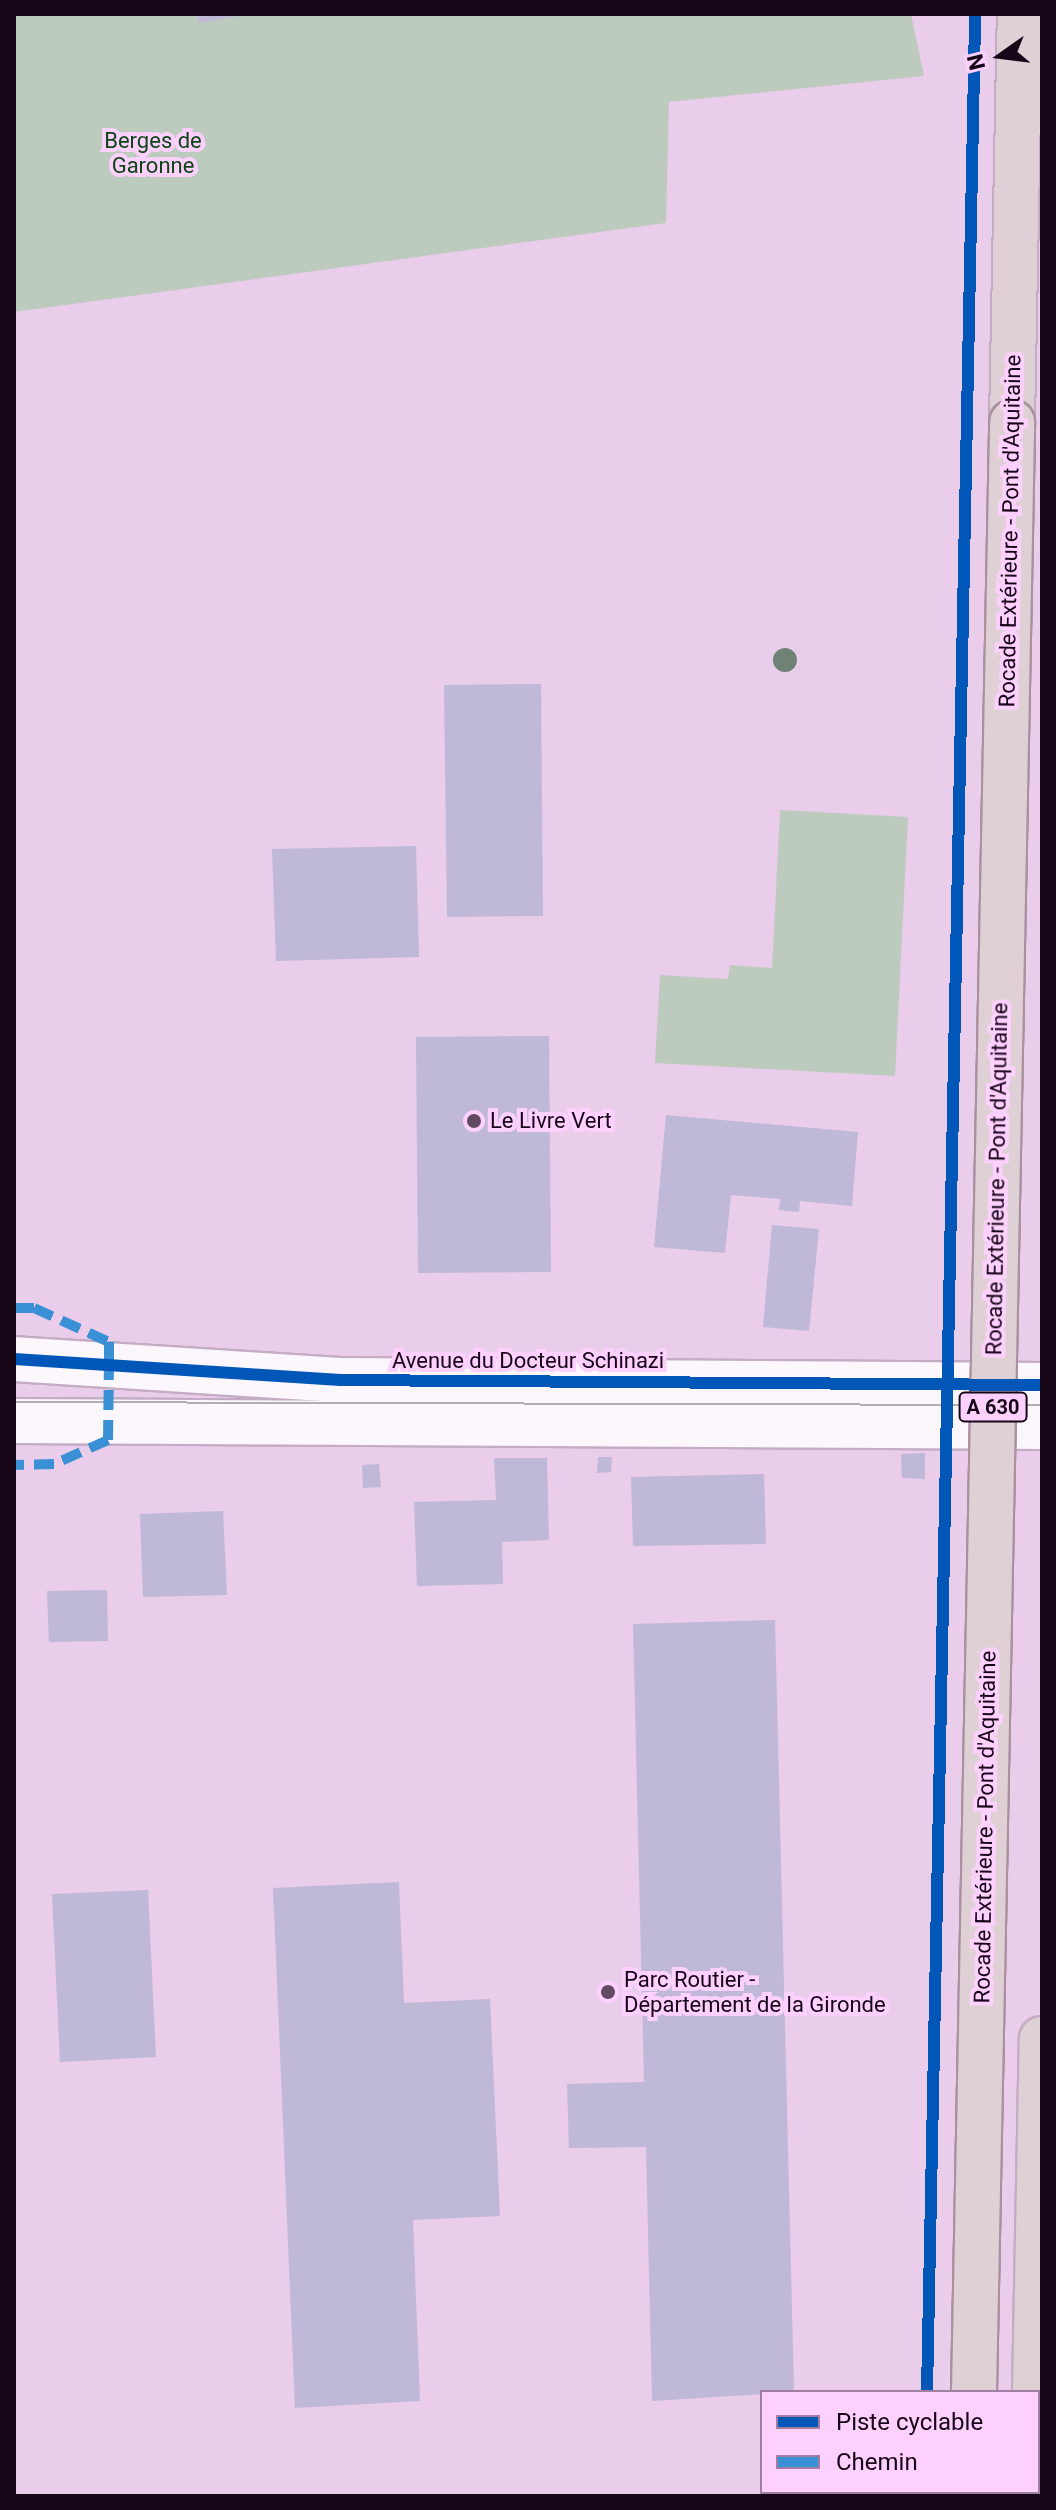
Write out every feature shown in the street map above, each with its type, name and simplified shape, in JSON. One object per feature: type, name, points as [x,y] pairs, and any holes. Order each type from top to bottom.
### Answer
[{"type":"highway","name":"Rocade Extérieure - Pont d'Aquitaine","points":[[974,2390],[1020,14]]},
{"type":"highway","points":[[1035,2390],[1042,2039]]},
{"type":"street","name":"Avenue du Docteur Schinazi","points":[[14,1359],[340,1380],[1042,1385]]},
{"type":"street","points":[[14,1421],[1042,1427]]},
{"type":"green space","name":"Berges de Garonne","points":[[14,14],[911,14],[924,76],[669,102],[666,223],[14,312]]},
{"type":"green space","points":[[780,810],[908,817],[895,1076],[655,1063],[660,975],[728,979],[730,965],[772,968]]},
{"type":"building","points":[[197,14],[238,14],[239,16],[199,23]]},
{"type":"building","points":[[541,684],[543,916],[447,917],[444,685]]},
{"type":"building","points":[[416,846],[419,957],[276,961],[272,849]]},
{"type":"building","points":[[549,1036],[551,1272],[418,1273],[416,1037]]},
{"type":"building","points":[[666,1115],[858,1132],[852,1206],[800,1201],[799,1212],[779,1210],[780,1199],[731,1195],[725,1253],[654,1247]]},
{"type":"building","points":[[772,1225],[819,1229],[809,1331],[763,1327]]},
{"type":"building","points":[[925,1453],[925,1479],[902,1478],[901,1454]]},
{"type":"building","points":[[598,1457],[612,1457],[611,1472],[597,1473]]},
{"type":"building","points":[[494,1458],[547,1458],[549,1540],[502,1542],[503,1584],[417,1586],[414,1502],[496,1500]]},
{"type":"building","points":[[379,1464],[381,1487],[363,1488],[362,1465]]},
{"type":"building","points":[[764,1474],[766,1544],[633,1546],[631,1477]]},
{"type":"building","points":[[223,1511],[227,1595],[143,1597],[140,1514]]},
{"type":"building","points":[[107,1590],[108,1641],[49,1642],[47,1591]]},
{"type":"building","points":[[775,1620],[794,2390],[760,2390],[760,2394],[652,2401],[646,2147],[569,2148],[567,2084],[644,2082],[633,1624]]},
{"type":"building","points":[[399,1882],[404,2003],[490,1999],[500,2216],[413,2220],[420,2401],[295,2408],[273,1888]]},
{"type":"building","points":[[148,1890],[156,2057],[60,2062],[52,1894]]},
{"type":"tram line","points":[[14,1402],[1042,1405]]},
{"type":"marked path","points":[[14,1308],[34,1308],[109,1342],[108,1440],[54,1464],[14,1465]]},
{"type":"cycle path","points":[[927,2390],[975,14]]},
{"type":"cycle path","points":[[14,1359],[340,1380],[1042,1385]]},
{"type":"place","name":"Le Livre Vert","points":[[474,1121]]},
{"type":"place","name":"Parc Routier - Département de la Gironde","points":[[608,1992]]}]
